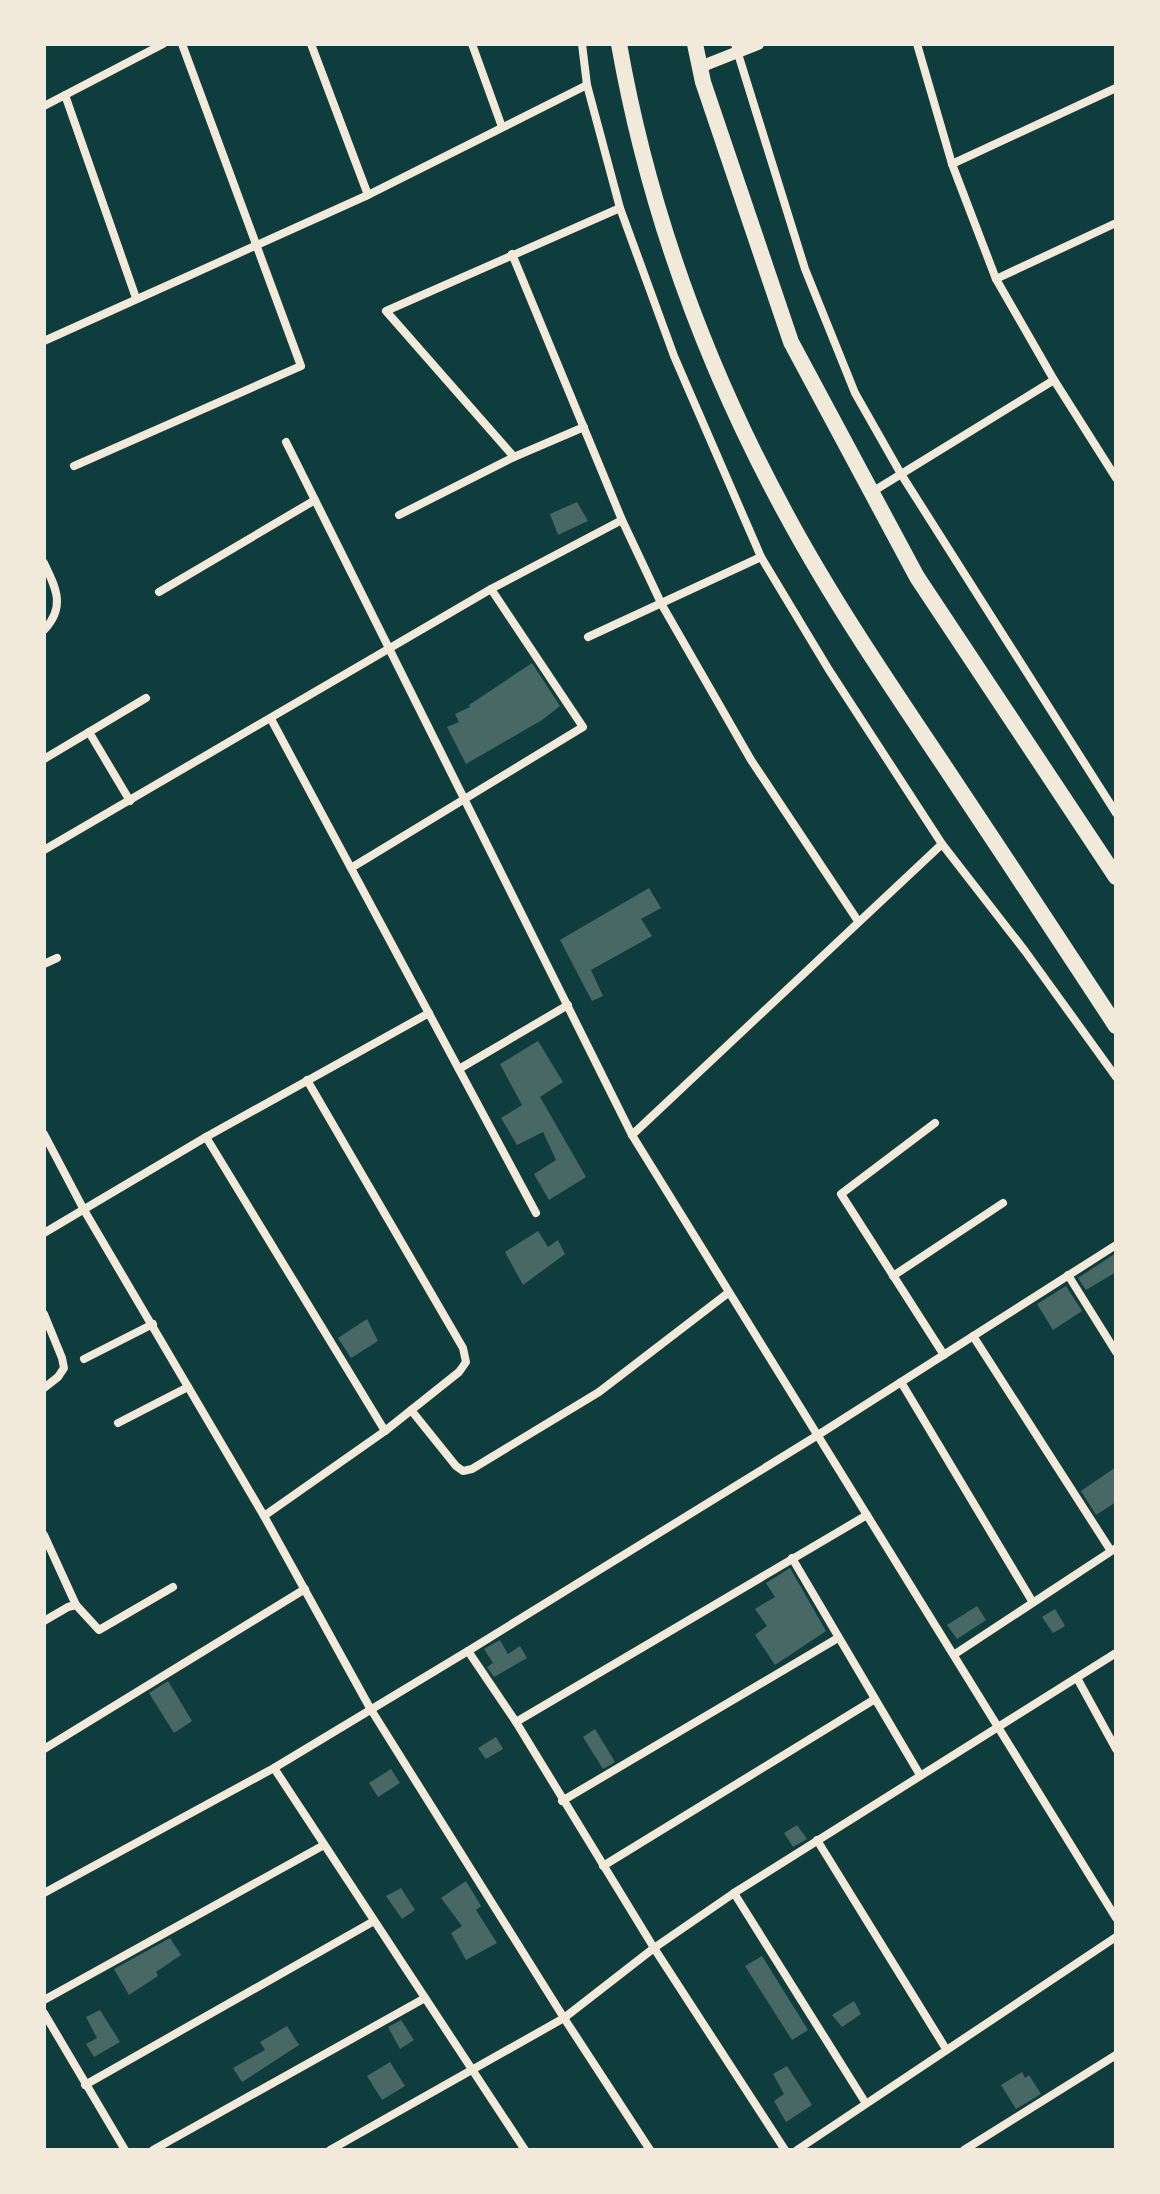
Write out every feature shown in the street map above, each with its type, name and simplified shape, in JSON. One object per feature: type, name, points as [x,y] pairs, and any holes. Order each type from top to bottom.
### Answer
[{"type":"main road","points":[[619,44],[631,109],[669,249],[722,385],[785,513],[857,636],[1116,1026]]},
{"type":"main road","points":[[695,44],[791,342],[917,577],[1116,877]]},
{"type":"street","points":[[44,106],[163,44]]},
{"type":"street","points":[[74,466],[301,366],[182,44]]},
{"type":"street","points":[[311,44],[368,195]]},
{"type":"street","points":[[472,44],[502,127]]},
{"type":"street","points":[[582,44],[587,85],[620,208],[674,356],[761,557],[829,670],[942,844],[1025,951],[1116,1077]]},
{"type":"street","points":[[700,67],[735,49],[758,44]]},
{"type":"street","points":[[917,44],[952,164],[996,279],[1054,380],[1116,478]]},
{"type":"street","points":[[735,49],[805,269],[855,393],[901,474],[1116,813]]},
{"type":"street","points":[[44,341],[368,195],[587,85]]},
{"type":"street","points":[[952,164],[1116,88]]},
{"type":"street","points":[[65,95],[136,298]]},
{"type":"street","points":[[514,457],[386,311],[620,208]]},
{"type":"street","points":[[996,279],[1116,223]]},
{"type":"street","points":[[512,254],[622,520],[662,605],[751,760],[858,921]]},
{"type":"street","points":[[872,492],[1054,380]]},
{"type":"street","points":[[399,515],[514,457],[584,427]]},
{"type":"street","points":[[286,442],[632,1135],[1116,1918]]},
{"type":"street","points":[[159,592],[315,500]]},
{"type":"street","points":[[44,850],[491,589],[622,520]]},
{"type":"street","points":[[588,637],[761,557]]},
{"type":"street","points":[[44,563],[58,592],[59,605],[44,630]]},
{"type":"street","points":[[351,868],[583,727],[491,589]]},
{"type":"street","points":[[44,759],[146,698]]},
{"type":"street","points":[[271,719],[536,1213]]},
{"type":"street","points":[[89,732],[130,801]]},
{"type":"street","points":[[632,1135],[942,844]]},
{"type":"street","points":[[44,964],[57,958]]},
{"type":"street","points":[[459,1069],[568,1005]]},
{"type":"street","points":[[44,1233],[206,1137],[429,1013]]},
{"type":"street","points":[[264,1516],[385,1431],[459,1372],[466,1362],[463,1348],[307,1080]]},
{"type":"street","points":[[935,1123],[841,1194],[944,1355]]},
{"type":"street","points":[[44,1134],[84,1210],[264,1516],[370,1708],[650,2150]]},
{"type":"street","points":[[206,1137],[385,1431]]},
{"type":"street","points":[[893,1276],[1003,1203]]},
{"type":"street","points":[[44,1893],[274,1768],[468,1651],[818,1435],[1116,1245]]},
{"type":"street","points":[[1068,1275],[1116,1352]]},
{"type":"street","points":[[411,1410],[456,1466],[463,1471],[472,1469],[599,1392],[728,1293]]},
{"type":"street","points":[[44,1314],[64,1368],[44,1388]]},
{"type":"street","points":[[84,1359],[153,1324]]},
{"type":"street","points":[[955,1654],[1113,1550],[973,1336]]},
{"type":"street","points":[[901,1382],[1032,1601]]},
{"type":"street","points":[[118,1423],[188,1387]]},
{"type":"street","points":[[516,1722],[867,1515]]},
{"type":"street","points":[[44,1535],[76,1605],[99,1630],[173,1587]]},
{"type":"street","points":[[792,1558],[920,1775]]},
{"type":"street","points":[[44,1749],[305,1589]]},
{"type":"street","points":[[44,1621],[76,1605]]},
{"type":"street","points":[[562,1801],[838,1638]]},
{"type":"street","points":[[468,1651],[516,1722],[654,1948],[785,2150]]},
{"type":"street","points":[[330,2150],[564,2018],[654,1948],[734,1893],[1116,1653]]},
{"type":"street","points":[[1077,1678],[1116,1749]]},
{"type":"street","points":[[603,1866],[875,1699]]},
{"type":"street","points":[[274,1768],[525,2150]]},
{"type":"street","points":[[817,1840],[946,2049]]},
{"type":"street","points":[[44,2000],[324,1845]]},
{"type":"street","points":[[734,1893],[865,2102]]},
{"type":"street","points":[[85,2085],[374,1921]]},
{"type":"street","points":[[797,2150],[1116,1937]]},
{"type":"street","points":[[153,2150],[425,1998]]},
{"type":"street","points":[[44,2013],[125,2150]]},
{"type":"street","points":[[964,2150],[1116,2055]]},
{"type":"building","points":[[577,502],[588,521],[558,535],[550,514]]},
{"type":"building","points":[[532,663],[560,706],[542,720],[466,764],[447,727],[459,722],[455,714],[470,707]]},
{"type":"building","points":[[649,888],[661,908],[641,919],[652,936],[591,970],[603,996],[592,1001],[560,940]]},
{"type":"building","points":[[538,1041],[563,1082],[540,1097],[586,1177],[549,1200],[534,1174],[556,1160],[543,1132],[517,1145],[501,1118],[522,1105],[500,1064]]},
{"type":"building","points":[[538,1231],[548,1247],[558,1240],[565,1254],[523,1285],[505,1252]]},
{"type":"building","points":[[1116,1253],[1116,1272],[1086,1290],[1078,1278]]},
{"type":"building","points":[[1066,1286],[1082,1311],[1053,1330],[1037,1304]]},
{"type":"building","points":[[367,1319],[378,1341],[351,1358],[338,1338]]},
{"type":"building","points":[[1116,1467],[1116,1502],[1096,1515],[1081,1491]]},
{"type":"building","points":[[790,1568],[826,1631],[775,1665],[755,1635],[767,1626],[755,1609],[775,1597],[766,1583]]},
{"type":"building","points":[[977,1606],[986,1620],[957,1639],[947,1625]]},
{"type":"building","points":[[1055,1609],[1065,1626],[1053,1633],[1042,1617]]},
{"type":"building","points":[[500,1640],[508,1654],[520,1646],[527,1658],[494,1677],[487,1667],[493,1663],[484,1649]]},
{"type":"building","points":[[168,1681],[192,1721],[174,1733],[149,1693]]},
{"type":"building","points":[[595,1729],[615,1762],[603,1769],[583,1737]]},
{"type":"building","points":[[496,1737],[503,1749],[486,1759],[478,1748]]},
{"type":"building","points":[[391,1769],[400,1783],[378,1797],[369,1783]]},
{"type":"building","points":[[797,1825],[807,1839],[793,1847],[784,1833]]},
{"type":"building","points":[[466,1881],[481,1906],[476,1910],[497,1943],[466,1960],[451,1933],[462,1926],[441,1898]]},
{"type":"building","points":[[401,1888],[415,1910],[402,1919],[386,1896]]},
{"type":"building","points":[[170,1938],[181,1955],[156,1972],[158,1976],[129,1995],[114,1969]]},
{"type":"building","points":[[762,1956],[808,2030],[792,2040],[745,1966]]},
{"type":"building","points":[[854,2001],[861,2014],[842,2027],[832,2015]]},
{"type":"building","points":[[100,2010],[120,2042],[94,2057],[86,2044],[97,2038],[86,2017]]},
{"type":"building","points":[[401,2020],[414,2040],[400,2049],[388,2027]]},
{"type":"building","points":[[287,2026],[299,2045],[242,2082],[233,2068],[265,2050],[260,2042]]},
{"type":"building","points":[[390,2062],[405,2086],[382,2100],[367,2076]]},
{"type":"building","points":[[787,2066],[812,2105],[786,2122],[774,2101],[784,2094],[773,2074]]},
{"type":"building","points":[[1022,2072],[1025,2078],[1029,2075],[1041,2094],[1016,2109],[1001,2085]]}]
